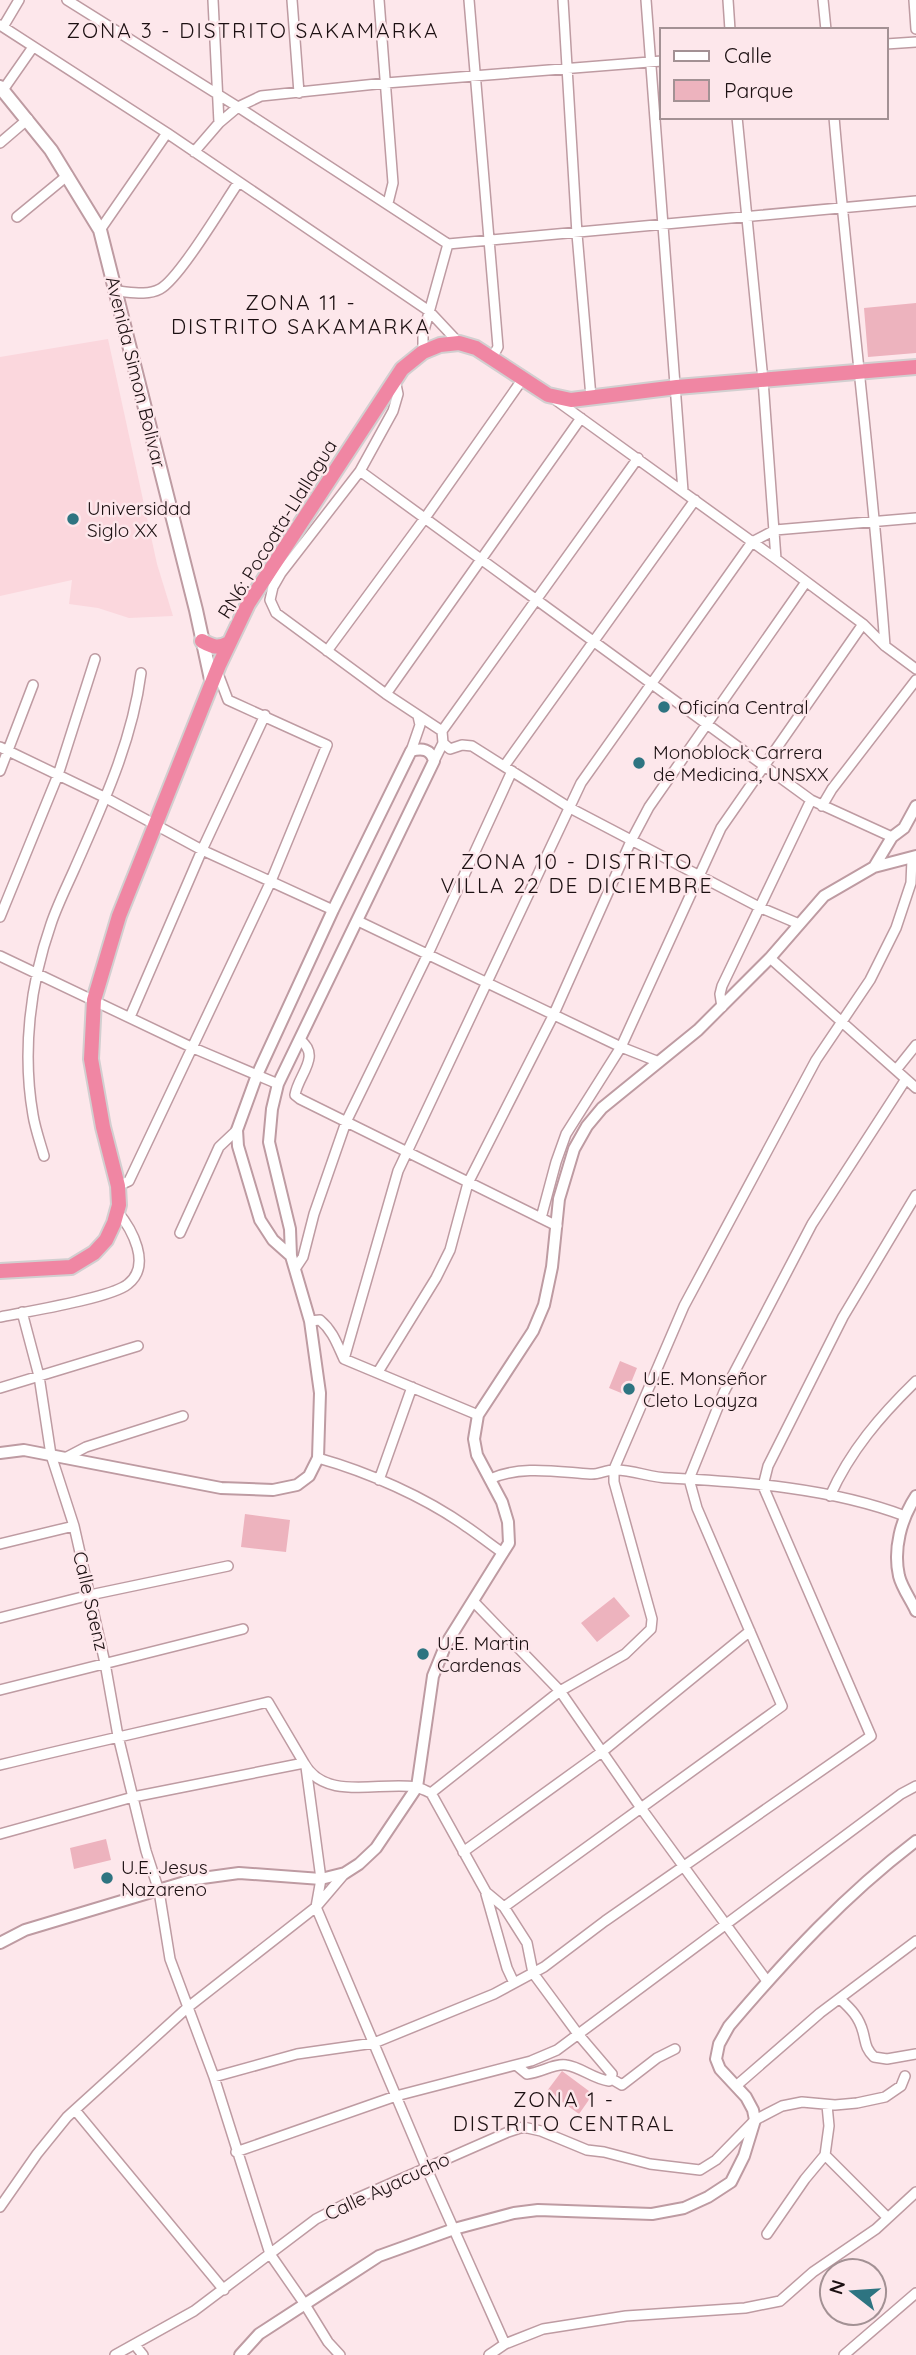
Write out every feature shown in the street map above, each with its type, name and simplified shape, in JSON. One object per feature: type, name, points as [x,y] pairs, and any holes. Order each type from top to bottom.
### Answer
[{"type":"highway","points":[[459,343],[476,348],[548,395],[570,400],[677,387],[916,368]]},
{"type":"highway","name":"RN6: Pocoata-Llallagua","points":[[0,1271],[71,1268],[83,1262],[106,1240],[117,1211],[118,1186],[103,1127],[91,1059],[94,1000],[119,916],[214,677],[248,604],[402,369],[423,352],[439,345],[459,343]]},
{"type":"highway","points":[[202,641],[213,648],[229,643]]},
{"type":"main road","name":"Avenida Simon Bolivar","points":[[2,89],[28,118],[68,175],[100,230],[202,641],[214,677]]},
{"type":"street","points":[[19,0],[1,26],[167,133],[429,311],[459,343]]},
{"type":"street","points":[[67,0],[388,203],[448,244],[916,201]]},
{"type":"street","points":[[213,0],[219,123]]},
{"type":"street","points":[[292,0],[299,93]]},
{"type":"street","points":[[379,0],[393,183],[388,203]]},
{"type":"street","points":[[469,0],[487,242],[498,347],[492,358]]},
{"type":"street","points":[[563,0],[577,234],[591,397]]},
{"type":"street","points":[[646,0],[683,491]]},
{"type":"street","points":[[728,0],[730,28]]},
{"type":"street","points":[[823,0],[826,28]]},
{"type":"street","points":[[914,0],[916,29]]},
{"type":"street","points":[[888,44],[916,42]]},
{"type":"street","points":[[2,89],[33,47]]},
{"type":"street","points":[[194,152],[219,123],[238,107],[261,96],[660,61]]},
{"type":"street","points":[[0,143],[28,118]]},
{"type":"street","points":[[737,119],[763,380],[776,559]]},
{"type":"street","points":[[834,119],[858,372],[876,521],[885,646]]},
{"type":"street","points":[[100,230],[167,133]]},
{"type":"street","points":[[17,217],[68,175]]},
{"type":"street","points":[[116,292],[148,294],[162,288],[192,252],[238,183]]},
{"type":"street","points":[[423,352],[429,311],[448,244]]},
{"type":"street","points":[[395,380],[398,394],[393,411],[360,471],[281,573],[273,587],[270,600],[276,613],[442,732]]},
{"type":"street","points":[[327,651],[522,380]]},
{"type":"street","points":[[548,395],[752,541],[863,624],[885,646],[916,669]]},
{"type":"street","points":[[386,694],[581,418]]},
{"type":"street","points":[[0,1453],[24,1450],[221,1488],[273,1490],[298,1485],[309,1476],[318,1458],[320,1393],[310,1321],[291,1256],[290,1229],[269,1142],[272,1108],[278,1084],[443,743],[442,732],[638,458]]},
{"type":"street","points":[[360,471],[811,800],[891,839]]},
{"type":"street","points":[[295,1269],[303,1257],[314,1214],[346,1122],[427,956],[509,768],[695,500]]},
{"type":"street","points":[[344,1359],[398,1171],[581,783],[752,541],[775,530],[916,518]]},
{"type":"street","points":[[378,1372],[446,1259],[468,1183],[553,1016],[631,841],[649,807],[806,582]]},
{"type":"street","points":[[541,1218],[566,1134],[621,1048],[721,828],[863,624]]},
{"type":"street","points":[[0,917],[58,775],[95,659]]},
{"type":"street","points":[[44,1156],[33,1115],[29,1064],[28,1029],[38,974],[51,924],[106,798],[129,735],[141,673]]},
{"type":"street","points":[[118,1186],[129,1181],[271,881],[327,745],[229,700],[214,677]]},
{"type":"street","points":[[822,806],[832,789],[916,680]]},
{"type":"street","points":[[0,771],[4,749],[33,685]]},
{"type":"street","points":[[130,1017],[202,850],[265,715]]},
{"type":"street","points":[[291,1256],[273,1240],[260,1220],[238,1146],[237,1129],[257,1074],[411,751],[420,725],[418,716]]},
{"type":"street","points":[[443,743],[450,749],[462,745],[472,746],[570,808],[759,907],[799,924]]},
{"type":"street","points":[[4,749],[106,798],[202,850],[333,910]]},
{"type":"street","points":[[411,751],[425,750],[432,755],[434,761]]},
{"type":"street","points":[[722,1007],[722,986],[811,800]]},
{"type":"street","points":[[874,867],[895,832],[904,828],[916,806]]},
{"type":"street","points":[[904,828],[916,832]]},
{"type":"street","points":[[891,839],[891,849],[895,856],[910,858]]},
{"type":"street","points":[[0,2207],[67,2117],[187,2008],[316,1907],[345,1873],[376,1848],[417,1787],[433,1676],[446,1644],[509,1543],[508,1522],[502,1502],[477,1455],[474,1439],[478,1415],[533,1331],[541,1314],[552,1267],[559,1199],[574,1149],[586,1126],[603,1108],[722,1007],[770,958],[824,896],[874,867],[910,858]]},
{"type":"street","points":[[431,1793],[560,1691],[625,1654],[652,1629],[652,1619],[614,1482],[614,1469],[684,1306],[816,1060],[870,980],[896,928],[911,883],[910,858]]},
{"type":"street","points":[[358,921],[621,1048],[659,1062]]},
{"type":"street","points":[[0,956],[191,1047],[278,1084]]},
{"type":"street","points":[[770,958],[916,1088]]},
{"type":"street","points":[[300,1040],[308,1046],[310,1060],[296,1087],[295,1095],[557,1226]]},
{"type":"street","points":[[896,1070],[916,1045]]},
{"type":"street","points":[[504,1907],[782,1706],[697,1508],[689,1479],[724,1392],[813,1224],[906,1079]]},
{"type":"street","points":[[180,1233],[219,1147],[237,1129]]},
{"type":"street","points":[[214,2077],[297,2054],[374,2043],[494,1994],[533,1973],[872,1736],[763,1486],[768,1466],[843,1317],[916,1195]]},
{"type":"street","points":[[0,1317],[102,1295],[128,1284],[136,1271],[139,1255],[130,1226],[117,1211]]},
{"type":"street","name":"Calle Saenz","points":[[22,1312],[40,1377],[51,1455],[74,1525],[118,1735],[146,1851],[159,1891],[170,1959],[214,2077],[270,2254],[328,2342],[340,2355]]},
{"type":"street","points":[[310,1321],[320,1320],[324,1323],[336,1338],[344,1359],[478,1415]]},
{"type":"street","points":[[0,1388],[138,1346]]},
{"type":"street","points":[[830,1496],[839,1475],[866,1434],[916,1381]]},
{"type":"street","points":[[379,1480],[412,1387]]},
{"type":"street","points":[[65,1458],[86,1447],[183,1416]]},
{"type":"street","points":[[318,1458],[379,1480],[466,1526],[503,1553]]},
{"type":"street","points":[[490,1479],[499,1475],[548,1470],[594,1475],[614,1469],[666,1478],[763,1486],[830,1496],[883,1507],[905,1516]]},
{"type":"street","points":[[916,1496],[905,1516],[897,1555],[900,1578],[916,1611]]},
{"type":"street","points":[[0,1544],[74,1525]]},
{"type":"street","points":[[0,1618],[90,1595],[228,1566]]},
{"type":"street","points":[[472,1601],[560,1691],[641,1808],[768,1981]]},
{"type":"street","points":[[0,1690],[243,1629]]},
{"type":"street","points":[[463,1852],[603,1751],[750,1631]]},
{"type":"street","points":[[0,1765],[118,1735],[268,1702],[305,1765],[317,1778],[334,1786],[417,1787],[431,1793],[486,1892],[507,1968],[514,1983]]},
{"type":"street","points":[[0,1835],[133,1797],[305,1765]]},
{"type":"street","points":[[305,1765],[321,1879],[316,1907],[426,2167],[505,2344]]},
{"type":"street","points":[[236,2152],[396,2096],[516,2065],[557,2050],[901,1794],[916,1786]]},
{"type":"street","points":[[240,2355],[259,2334],[379,2256],[454,2229],[514,2213],[538,2210],[652,2214],[684,2208],[731,2182],[744,2156],[755,2120],[753,2110],[720,2069],[716,2059],[719,2044],[729,2026],[816,1927],[916,1841]]},
{"type":"street","points":[[0,1943],[25,1930],[195,1879],[239,1873],[321,1879],[345,1873]]},
{"type":"street","points":[[486,1892],[504,1907],[527,1943],[533,1973],[578,2034],[612,2074],[609,2081],[598,2079],[566,2065],[527,2074],[516,2065]]},
{"type":"street","points":[[736,2086],[820,2012],[916,1941]]},
{"type":"street","points":[[840,1999],[854,2012],[863,2031],[865,2048],[874,2057],[887,2059],[916,2054]]},
{"type":"street","points":[[610,2078],[622,2085],[675,2049]]},
{"type":"street","points":[[755,2120],[782,2106],[802,2102],[857,2104],[885,2097],[901,2086],[905,2076]]},
{"type":"street","points":[[767,2234],[825,2155],[829,2126],[827,2105]]},
{"type":"street","points":[[75,2110],[224,2290]]},
{"type":"street","name":"Calle Ayacucho","points":[[115,2355],[194,2311],[316,2219],[426,2167],[523,2127],[541,2131],[587,2150],[650,2165],[700,2170],[716,2160],[755,2120]]},
{"type":"street","points":[[825,2155],[887,2217]]},
{"type":"street","points":[[489,2355],[505,2344],[543,2329],[564,2325],[626,2316],[746,2308],[780,2301],[813,2272],[876,2229],[916,2192]]},
{"type":"street","points":[[844,2355],[916,2292]]},
{"type":"street","points":[[135,2345],[143,2355]]},
{"type":"shaded area","name":"Universidad Siglo XX","points":[[108,339],[157,564],[173,616],[129,618],[98,608],[69,604],[72,580],[0,596],[0,357]]},
{"type":"green space","points":[[916,303],[916,353],[868,357],[864,308]]},
{"type":"green space","points":[[620,1361],[637,1368],[626,1395],[609,1388]]},
{"type":"green space","points":[[245,1514],[290,1520],[286,1552],[241,1547]]},
{"type":"green space","points":[[614,1597],[630,1616],[597,1642],[581,1623]]},
{"type":"green space","points":[[106,1839],[111,1860],[74,1869],[70,1848]]},
{"type":"green space","points":[[562,2071],[593,2094],[579,2114],[547,2091]]},
{"type":"place","name":"Universidad Siglo XX","points":[[73,519]]},
{"type":"place","name":"Oficina Central","points":[[664,707]]},
{"type":"place","name":"Monoblock Carrera de Medicina, UNSXX","points":[[639,763]]},
{"type":"place","name":"U.E. Monseñor Cleto Loayza","points":[[629,1389]]},
{"type":"place","name":"U.E. Martin Cardenas","points":[[423,1654]]},
{"type":"place","name":"U.E. Jesus Nazareno","points":[[107,1878]]},
{"type":"district","name":"ZONA 3 - DISTRITO SAKAMARKA","points":[[253,30]]},
{"type":"district","name":"ZONA 11 - DISTRITO SAKAMARKA","points":[[301,314]]},
{"type":"district","name":"ZONA 10 - DISTRITO VILLA 22 DE DICIEMBRE","points":[[577,873]]},
{"type":"district","name":"ZONA 1 - DISTRITO CENTRAL","points":[[564,2111]]}]
